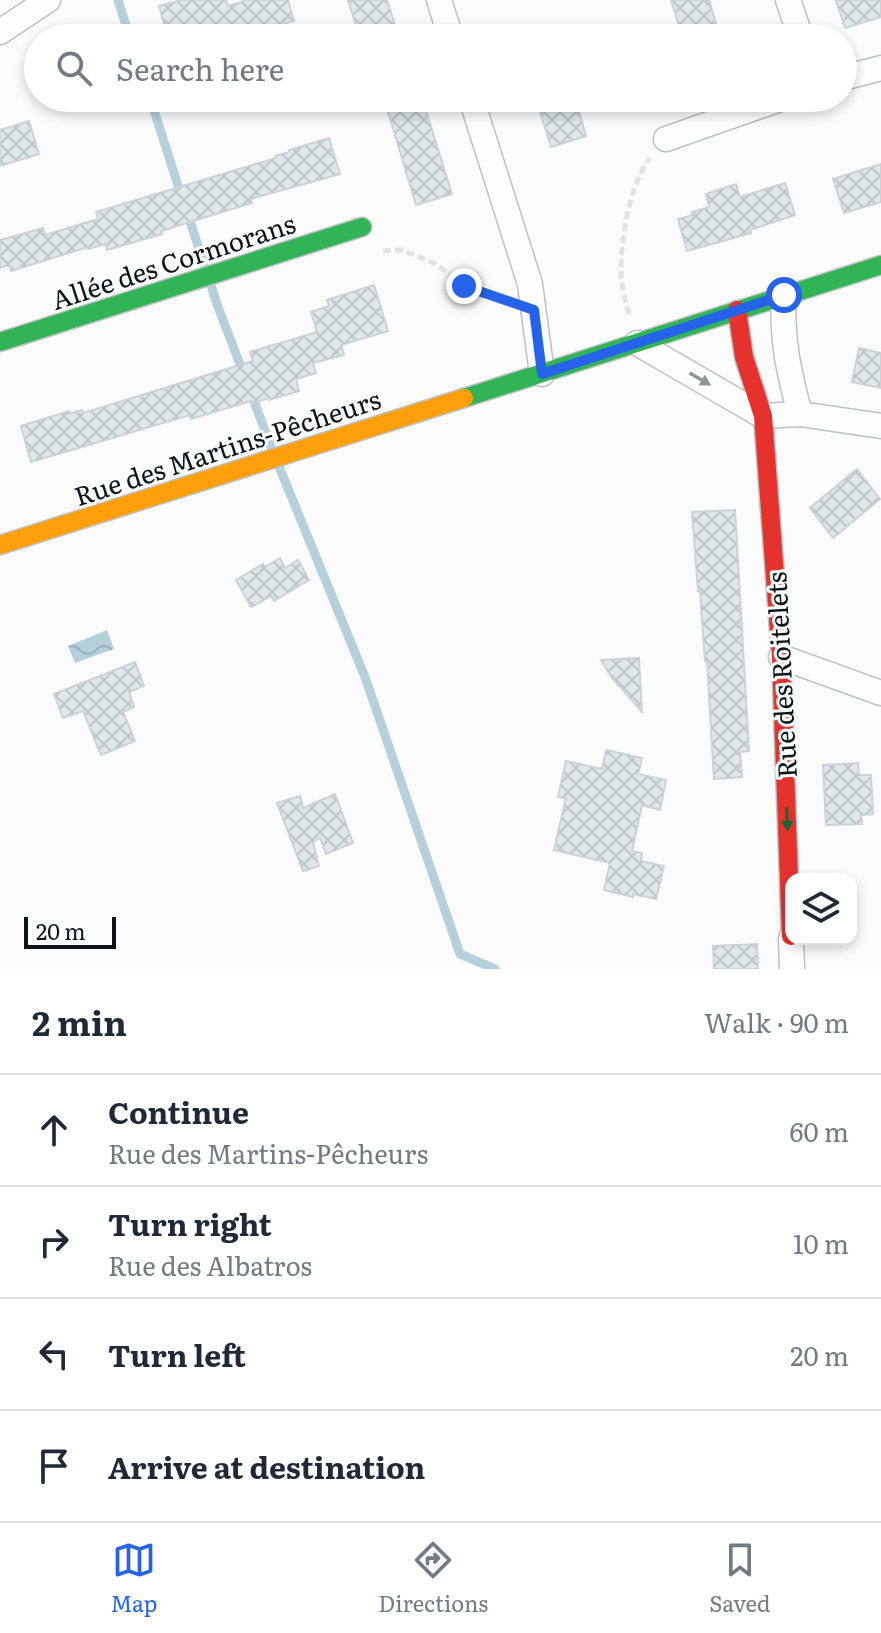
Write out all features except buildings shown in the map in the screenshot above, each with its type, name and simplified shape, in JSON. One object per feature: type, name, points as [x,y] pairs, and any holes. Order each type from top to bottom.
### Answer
[{"type":"street","points":[[0,32],[48,0]]},
{"type":"street","points":[[439,0],[447,24]]},
{"type":"street","points":[[788,0],[796,24]]},
{"type":"street","points":[[857,74],[881,68]]},
{"type":"street","points":[[475,112],[530,284],[542,374]]},
{"type":"street","points":[[666,139],[743,112]]},
{"type":"street","name":"Allée des Cormorans","points":[[0,342],[362,227]]},
{"type":"street","name":"Rue des Martins-Pêcheurs","points":[[0,545],[881,265]]},
{"type":"street","points":[[784,295],[782,315],[787,364],[800,414]]},
{"type":"street","name":"Rue des Roitelets","points":[[737,310],[744,357],[763,416],[781,657],[789,873]]},
{"type":"street","points":[[637,343],[763,416],[800,414],[881,426]]},
{"type":"street","points":[[781,657],[881,693]]},
{"type":"street","name":"Rue des Roitelets","points":[[791,945],[792,969]]},
{"type":"path","points":[[637,343],[624,297],[621,269],[627,213],[643,167],[666,139]]},
{"type":"path","points":[[362,227],[378,251],[402,250],[436,264],[464,286],[534,310]]},
{"type":"water","points":[[107,630],[114,649],[75,663],[68,646]]},
{"type":"waterway","points":[[118,0],[126,24]]},
{"type":"waterway","points":[[154,112],[182,198]]},
{"type":"waterway","points":[[187,212],[244,375]]},
{"type":"waterway","points":[[251,393],[272,450]]},
{"type":"waterway","points":[[278,464],[365,677],[460,954],[495,969]]},
{"type":"traffic: fast","points":[[0,342],[362,227]]},
{"type":"traffic: fast","points":[[464,398],[881,265]]},
{"type":"traffic: slow","points":[[0,545],[464,398]]},
{"type":"traffic: jam","points":[[737,310],[744,357],[763,416],[781,657],[789,873]]},
{"type":"route","points":[[464,286],[534,310],[542,374],[784,295]]}]
